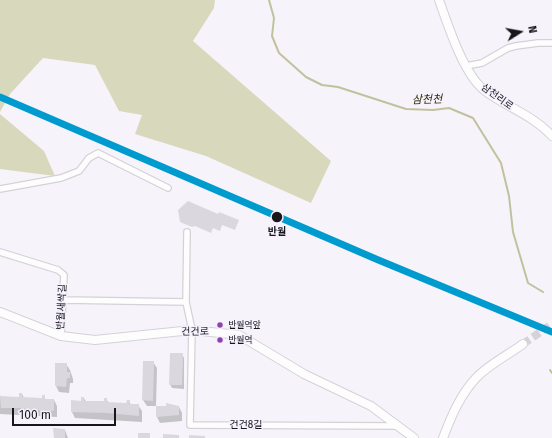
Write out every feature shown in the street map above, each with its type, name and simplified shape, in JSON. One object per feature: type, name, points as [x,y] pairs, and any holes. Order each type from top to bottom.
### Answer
[{"type":"street","name":"삼천리로","points":[[439,0],[466,66],[483,89],[520,113],[542,124],[552,136]]},
{"type":"street","points":[[466,66],[482,63],[508,48],[538,43],[552,43]]},
{"type":"street","points":[[0,189],[61,178],[79,171],[89,158],[98,153],[168,188]]},
{"type":"street","points":[[187,232],[186,302],[192,330]]},
{"type":"street","name":"반월새싹길","points":[[0,252],[58,270],[64,275],[61,336]]},
{"type":"street","points":[[63,300],[186,302]]},
{"type":"street","name":"건건로","points":[[0,312],[61,336],[95,340],[192,330],[239,334],[304,374],[371,406],[414,438]]},
{"type":"street","name":"건건8길","points":[[192,330],[190,425],[396,426]]},
{"type":"street","points":[[443,438],[462,396],[476,377],[523,344]]},
{"type":"green space","points":[[0,0],[215,0],[214,8],[193,41],[331,161],[311,203],[206,156],[135,134],[142,115],[119,111],[95,65],[43,58],[10,94],[0,112]]},
{"type":"green space","points":[[0,114],[44,151],[55,176],[0,169]]},
{"type":"building","points":[[188,201],[218,214],[219,212],[239,220],[235,230],[222,225],[220,231],[213,228],[211,233],[195,226],[192,227],[180,222],[178,210]]},
{"type":"building","points":[[170,353],[183,353],[182,385],[169,385]]},
{"type":"building","points":[[143,361],[154,361],[153,401],[142,400]]},
{"type":"building","points":[[55,363],[67,363],[67,372],[70,372],[70,378],[67,378],[66,387],[55,386]]},
{"type":"building","points":[[19,393],[22,393],[22,397],[42,398],[42,395],[45,395],[45,399],[54,399],[54,411],[31,410],[23,408],[1,408],[0,396],[19,397]]},
{"type":"building","points":[[81,397],[84,397],[84,401],[104,401],[104,398],[107,398],[107,402],[126,403],[127,400],[130,400],[129,404],[139,404],[139,416],[71,412],[71,400],[81,401]]},
{"type":"building","points":[[166,403],[179,406],[179,415],[156,417],[156,406],[166,406]]},
{"type":"building","points":[[53,428],[65,429],[65,438],[54,438]]},
{"type":"building","points":[[138,433],[150,433],[150,438],[138,438]]},
{"type":"building","points":[[163,434],[179,435],[179,438],[163,438]]},
{"type":"building","points":[[189,435],[205,436],[205,438],[189,438]]},
{"type":"waterway","name":"삼천천","points":[[269,0],[274,18],[272,36],[279,53],[306,77],[322,85],[338,87],[406,109],[433,110],[449,108],[473,118],[501,163],[509,196],[513,232],[528,283],[543,292]]},
{"type":"tunnel","points":[[523,344],[552,324]]},
{"type":"transit line","points":[[0,97],[376,259],[552,332]]},
{"type":"place","name":"반월","points":[[277,217]]},
{"type":"place","name":"반월역앞","points":[[220,325]]},
{"type":"place","name":"반월역","points":[[220,340]]}]
